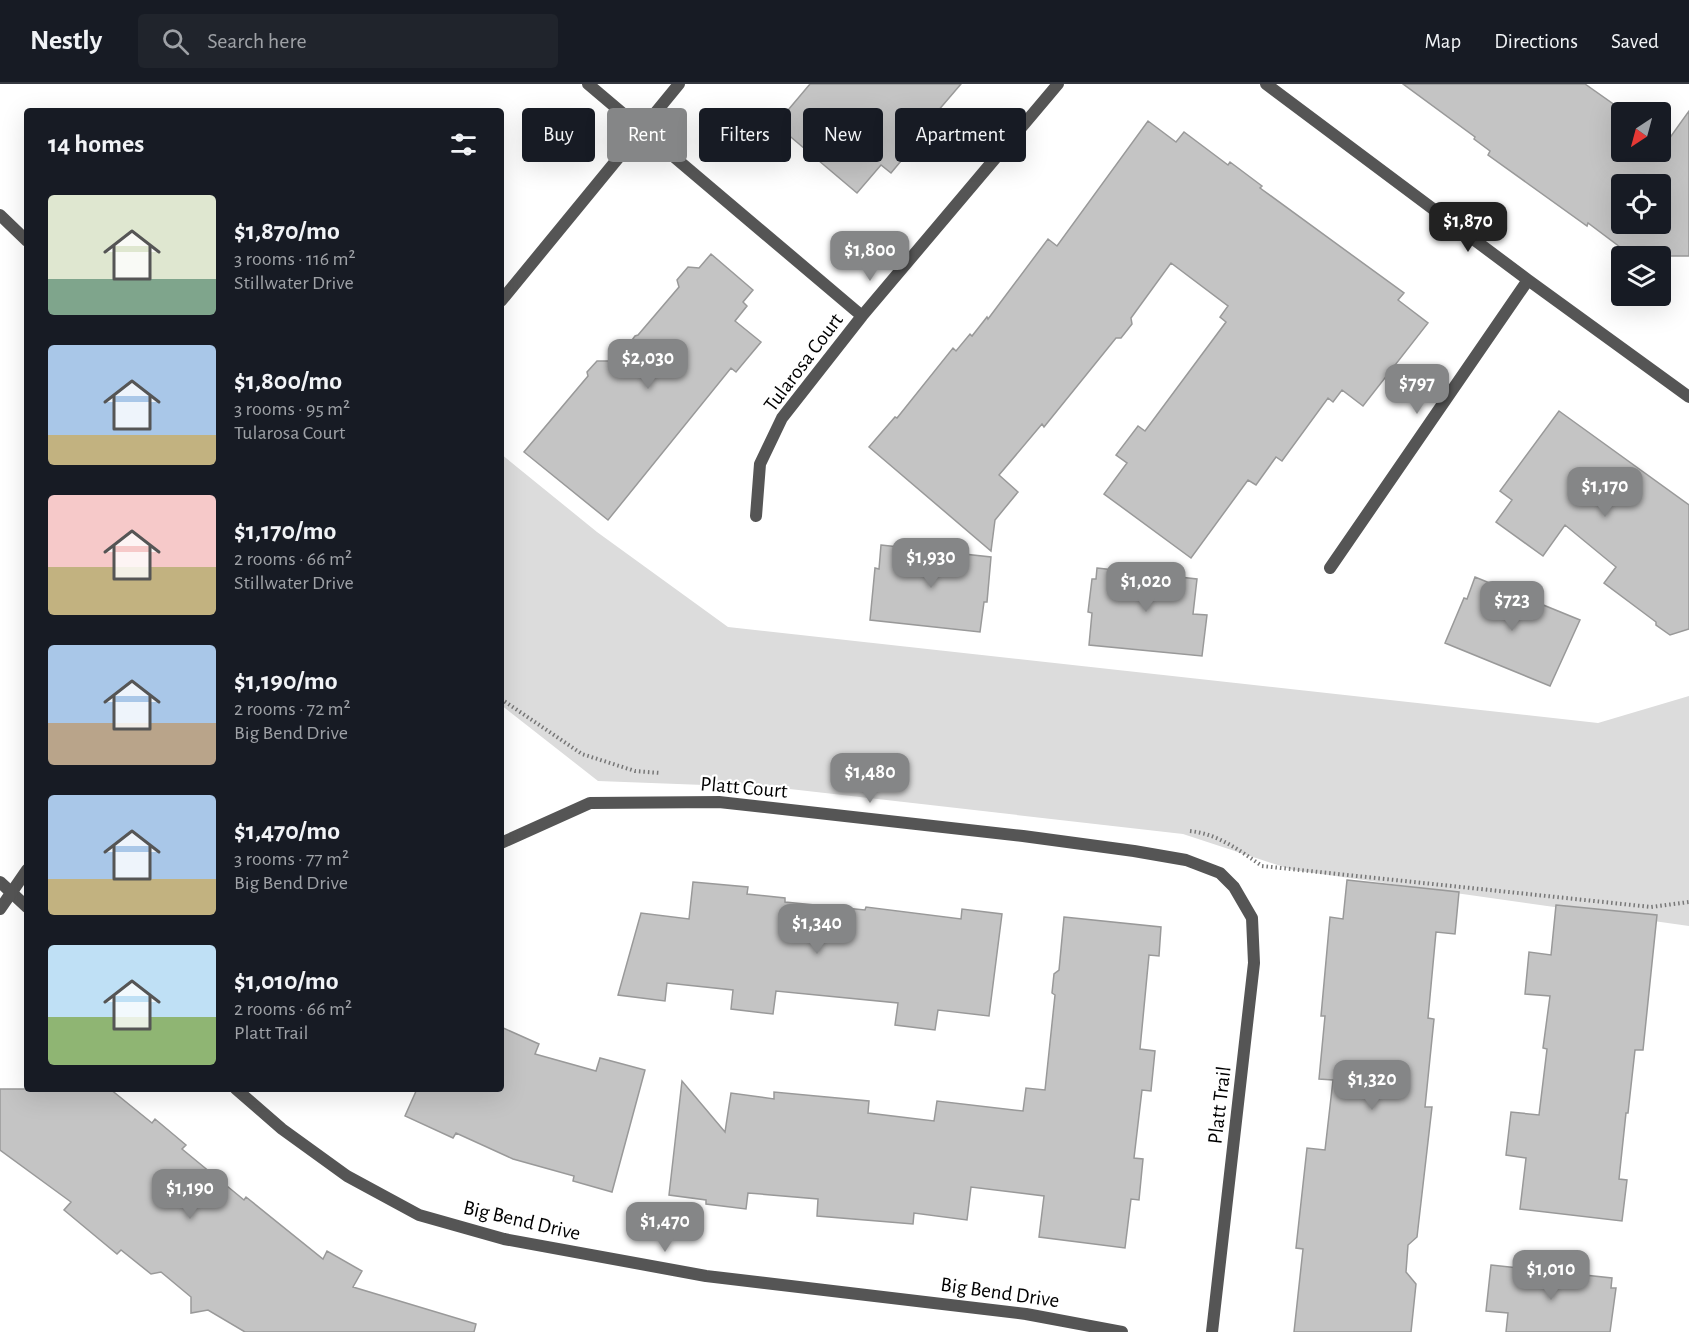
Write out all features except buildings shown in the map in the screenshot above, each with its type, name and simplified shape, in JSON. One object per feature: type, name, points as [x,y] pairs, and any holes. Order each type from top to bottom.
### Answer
[{"type":"street","points":[[588,84],[617,108]]},
{"type":"street","points":[[659,108],[680,84]]},
{"type":"street","name":"Tularosa Court","points":[[756,516],[760,464],[782,418],[862,316],[1058,84]]},
{"type":"street","points":[[1266,84],[1689,397]]},
{"type":"street","points":[[504,297],[614,162]]},
{"type":"street","points":[[682,162],[862,316]]},
{"type":"street","points":[[0,215],[24,239]]},
{"type":"street","points":[[1330,568],[1528,280]]},
{"type":"street","name":"Platt Court","points":[[504,842],[590,802],[719,802],[1023,836],[1134,851],[1186,860],[1220,873],[1234,887]]},
{"type":"street","points":[[0,909],[5,896],[24,874]]},
{"type":"street","points":[[0,882],[5,896],[24,906]]},
{"type":"street","name":"Platt Trail","points":[[1212,1332],[1254,963],[1252,918],[1234,887]]},
{"type":"street","name":"Big Bend Drive","points":[[239,1092],[282,1129],[347,1176],[419,1215],[504,1239],[706,1276],[1026,1314],[1122,1332]]},
{"type":"shaded area","points":[[504,456],[597,532],[728,627],[1598,723],[1689,696],[1689,926],[1293,870],[1183,834],[781,788],[598,781],[504,707]]}]
